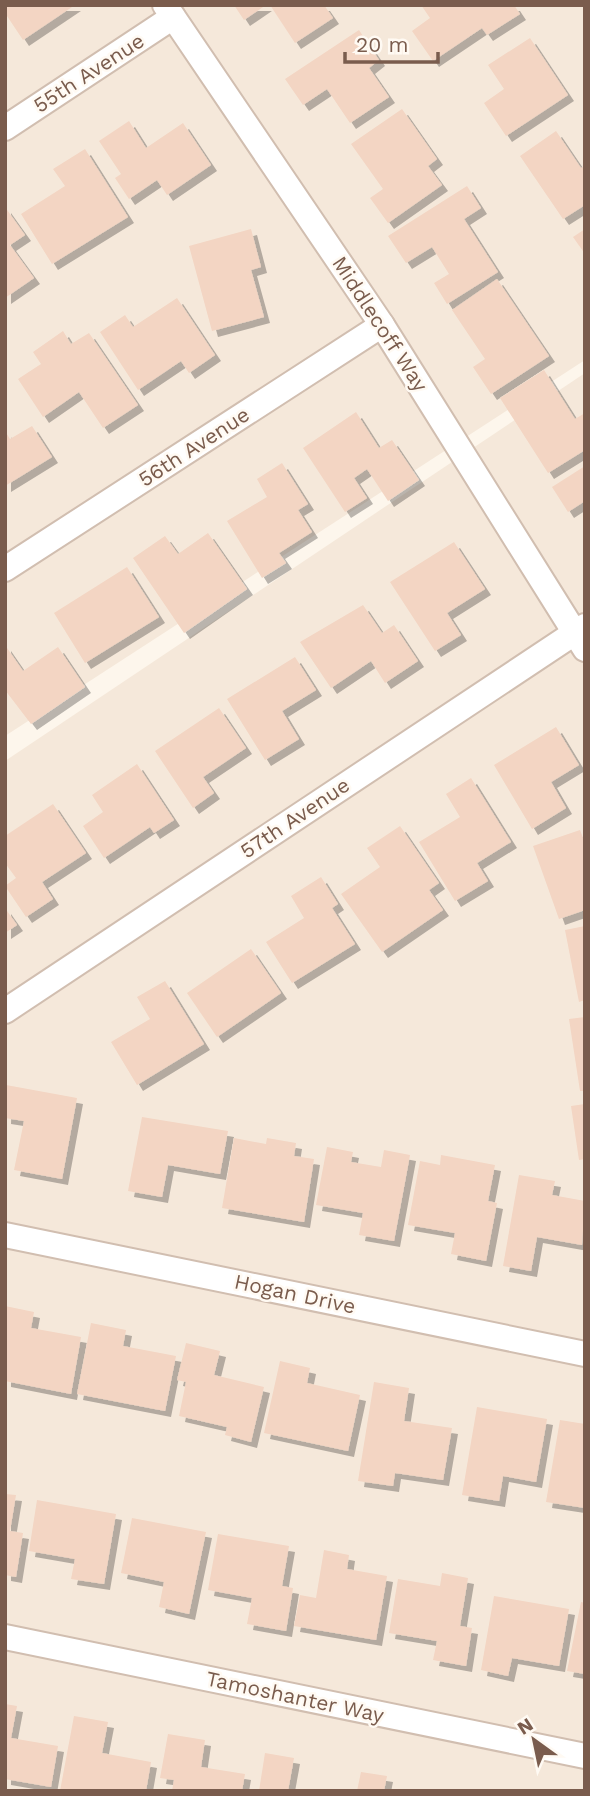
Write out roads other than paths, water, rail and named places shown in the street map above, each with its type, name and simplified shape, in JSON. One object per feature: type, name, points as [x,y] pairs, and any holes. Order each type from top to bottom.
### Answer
[{"type":"street","name":"55th Avenue","points":[[5,128],[169,11]]},
{"type":"street","name":"Middlecoff Way","points":[[169,11],[382,324],[581,636]]},
{"type":"street","name":"56th Avenue","points":[[5,569],[382,324]]},
{"type":"street","name":"57th Avenue","points":[[5,1011],[581,636]]},
{"type":"street","name":"Hogan Drive","points":[[5,1235],[585,1353]]},
{"type":"street","name":"Tamoshanter Way","points":[[5,1637],[585,1756]]}]
